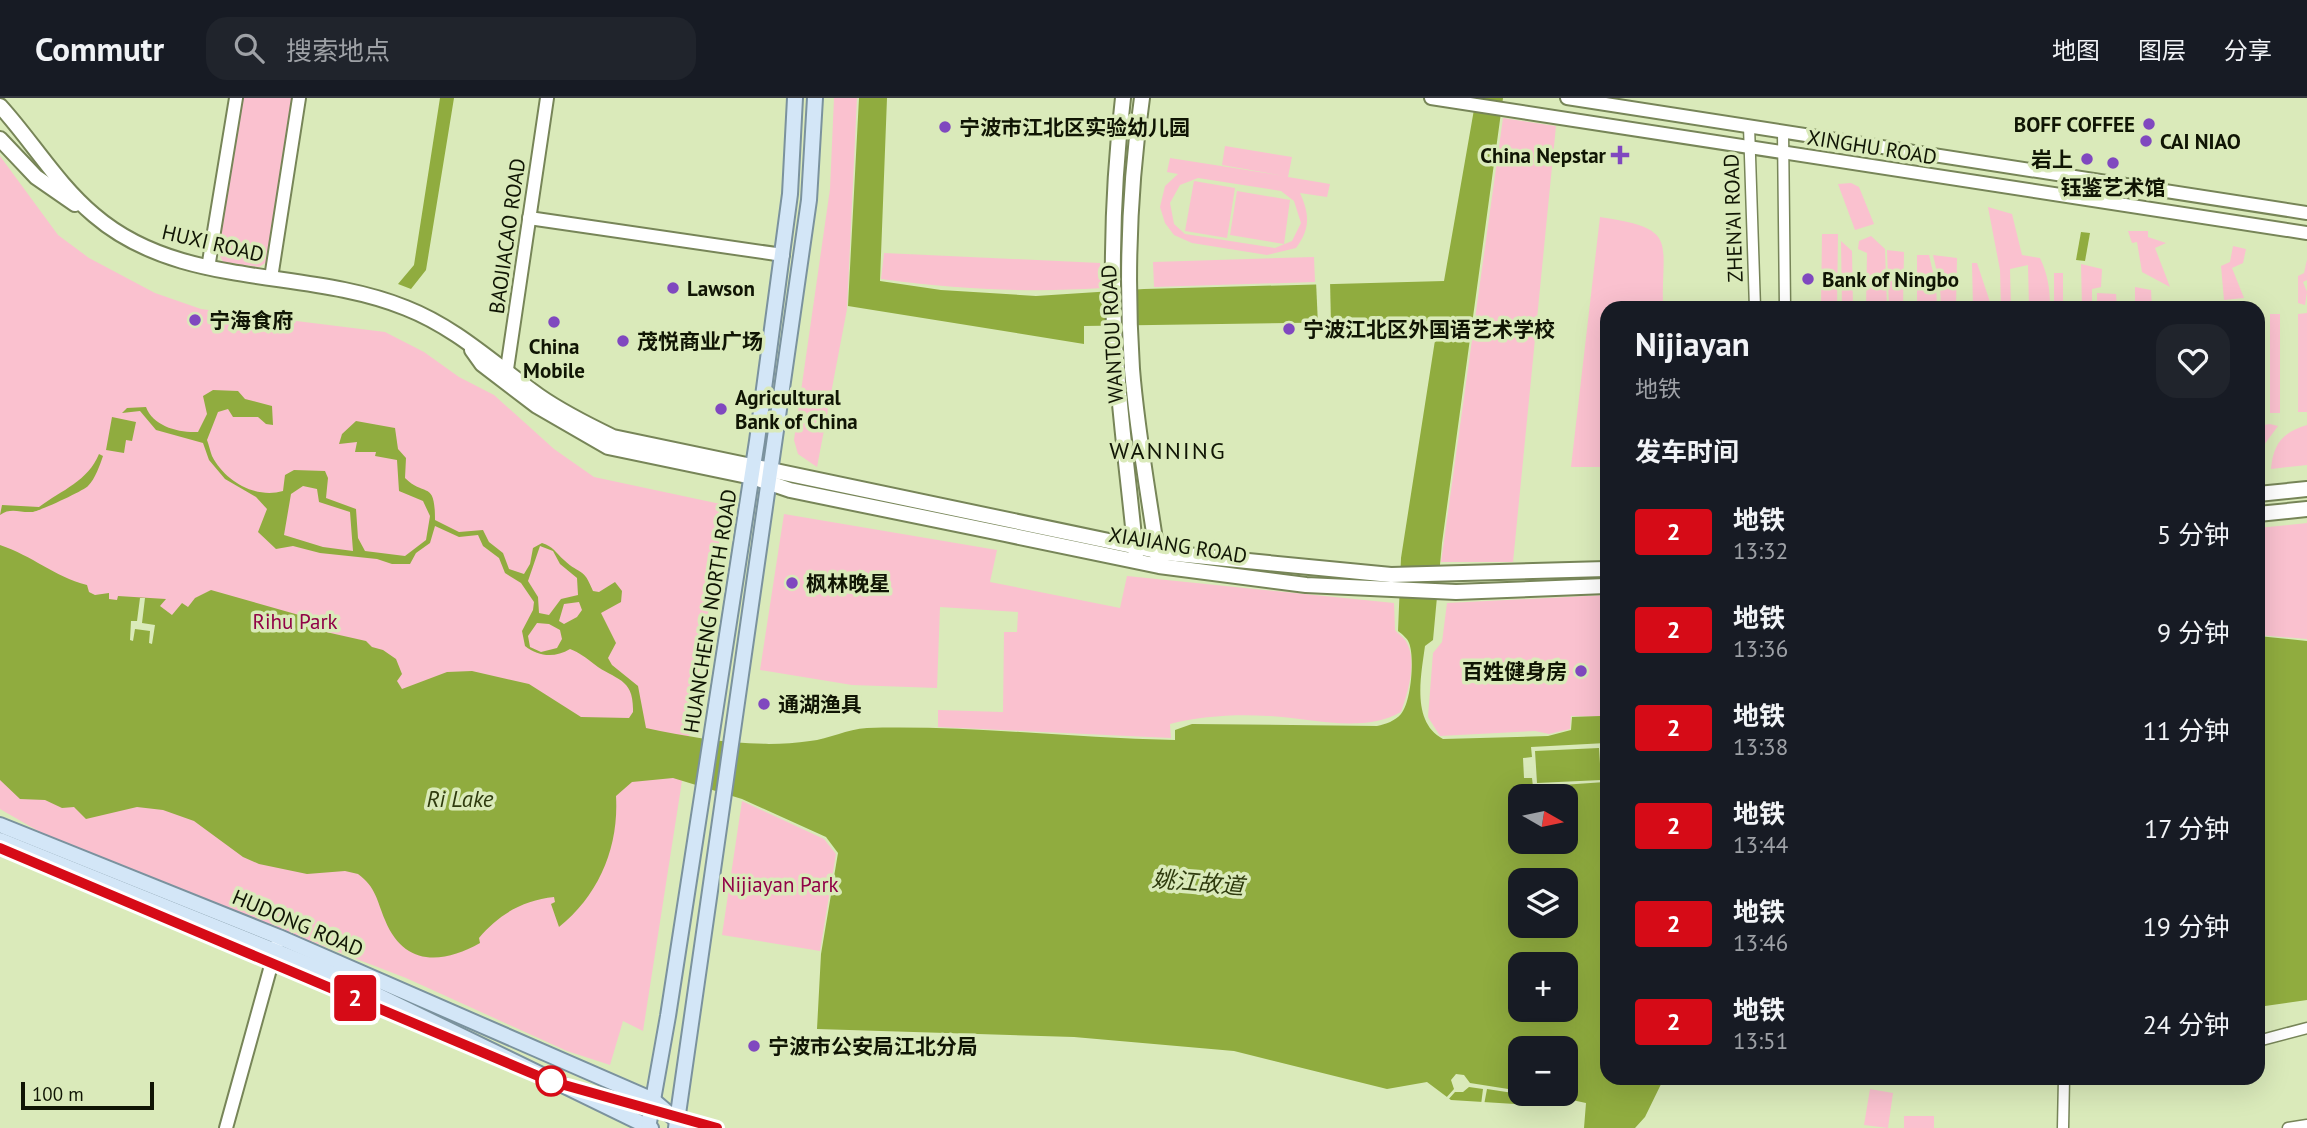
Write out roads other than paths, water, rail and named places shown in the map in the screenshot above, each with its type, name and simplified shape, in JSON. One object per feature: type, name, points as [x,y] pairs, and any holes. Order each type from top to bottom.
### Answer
[{"type":"main road","name":"HUANCHENG NORTH ROAD","points":[[649,1128],[753,471],[783,255],[793,159],[794,98]]},
{"type":"main road","name":"HUANCHENG NORTH ROAD","points":[[680,1125],[722,804],[809,200],[815,98]]},
{"type":"main road","name":"WANTOU ROAD","points":[[1123,98],[1115,184],[1114,330],[1136,555]]},
{"type":"main road","name":"WANTOU ROAD","points":[[1142,98],[1133,168],[1130,329],[1140,447],[1158,559]]},
{"type":"main road","name":"HUXI ROAD","points":[[0,106],[94,215],[147,249],[208,268],[375,297],[441,324],[465,340],[504,374],[613,437],[753,471]]},
{"type":"main road","points":[[0,139],[36,177],[94,215]]},
{"type":"main road","name":"XIAJIANG ROAD","points":[[753,471],[768,475],[790,490],[1306,585],[1456,592],[1600,586]]},
{"type":"main road","points":[[2265,493],[2307,489]]},
{"type":"main road","points":[[2265,513],[2307,509]]},
{"type":"main road","name":"XIAJIANG ROAD","points":[[1158,559],[1398,575],[1600,569]]},
{"type":"main road","name":"HUDONG ROAD","points":[[2,836],[277,943],[653,1100],[680,1125]]},
{"type":"main road","name":"HUDONG ROAD","points":[[277,943],[649,1128]]},
{"type":"street","points":[[208,268],[236,98]]},
{"type":"street","points":[[271,278],[299,98]]},
{"type":"street","name":"BAOJIACAO ROAD","points":[[504,374],[547,98]]},
{"type":"street","name":"XINGHU ROAD","points":[[1431,98],[2307,233]]},
{"type":"street","name":"XINGHU ROAD","points":[[1567,98],[2307,213]]},
{"type":"street","points":[[1710,142],[1713,121]]},
{"type":"street","name":"ZHEN'AI ROAD","points":[[1749,127],[1755,301]]},
{"type":"street","points":[[1783,132],[1785,301]]},
{"type":"street","points":[[529,218],[783,255]]},
{"type":"street","points":[[226,1128],[277,943]]},
{"type":"street","points":[[668,1016],[692,1020]]},
{"type":"street","points":[[2265,1039],[2307,1028]]},
{"type":"street","points":[[2063,1128],[2064,1085]]},
{"type":"street","points":[[2288,1128],[2307,1125]]},
{"type":"water","points":[[440,98],[454,98],[426,270],[411,289],[398,284],[414,265]]},
{"type":"water","points":[[859,98],[887,98],[880,281],[941,290],[1036,296],[1144,289],[1444,281],[1476,98],[1503,98],[1442,543],[1433,640],[1425,646],[1420,697],[1426,722],[1443,739],[1548,736],[1571,730],[1572,717],[1600,716],[1600,1085],[1661,1085],[1645,1117],[1635,1128],[1584,1128],[1586,1103],[1578,1101],[1578,1036],[1508,1036],[1508,1104],[1451,1100],[1427,1082],[1387,1089],[1234,1051],[1074,1037],[817,1029],[821,954],[838,853],[826,837],[742,799],[673,778],[632,782],[616,796],[614,833],[604,869],[585,900],[559,927],[551,904],[555,902],[554,897],[532,901],[494,922],[479,938],[480,943],[452,955],[439,957],[426,957],[403,946],[393,935],[372,889],[358,874],[345,871],[307,874],[259,864],[243,857],[194,821],[163,810],[137,807],[86,819],[74,807],[62,808],[45,800],[20,799],[0,780],[0,545],[87,585],[89,592],[95,595],[109,593],[109,599],[117,600],[118,596],[166,599],[160,606],[172,615],[182,603],[188,607],[195,598],[211,590],[313,619],[326,632],[366,641],[396,659],[402,674],[397,681],[402,689],[447,672],[472,671],[529,684],[581,717],[629,718],[633,712],[633,701],[627,686],[580,654],[570,649],[547,655],[525,646],[522,631],[533,610],[534,602],[521,583],[505,573],[499,558],[483,546],[478,535],[459,537],[435,526],[430,543],[416,553],[410,564],[392,564],[377,559],[320,553],[293,546],[276,549],[258,532],[267,509],[256,497],[225,479],[209,460],[203,443],[156,430],[140,411],[122,413],[127,408],[146,407],[149,414],[160,424],[182,431],[198,432],[207,414],[203,396],[213,390],[238,391],[245,399],[272,406],[273,425],[266,424],[258,417],[233,417],[228,409],[218,412],[207,440],[212,456],[225,473],[242,486],[272,493],[283,491],[285,475],[294,470],[325,471],[328,478],[326,498],[356,509],[358,538],[365,551],[405,556],[426,540],[430,516],[423,501],[399,491],[397,460],[375,456],[376,452],[355,452],[357,442],[339,444],[342,434],[356,421],[395,428],[398,449],[406,458],[405,478],[431,494],[435,520],[459,532],[483,530],[489,542],[503,553],[509,569],[524,574],[530,564],[533,548],[542,543],[552,548],[584,574],[593,591],[599,592],[615,582],[622,591],[621,602],[601,613],[616,643],[608,658],[612,665],[638,686],[646,728],[707,739],[769,744],[817,740],[867,728],[982,730],[1175,740],[1175,730],[1192,724],[1377,726],[1396,719],[1407,700],[1412,669],[1409,643],[1398,631],[1401,558],[1438,321],[1084,326],[1084,344],[848,306]],"holes":[[[303,486],[317,489],[319,502],[350,512],[353,551],[323,547],[284,535],[291,494]],[[540,546],[553,551],[560,564],[577,578],[578,595],[561,599],[549,615],[539,613],[538,597],[528,581]],[[579,602],[582,610],[577,617],[564,624],[559,621],[564,604]],[[537,623],[549,624],[560,630],[562,639],[557,648],[541,652],[530,647],[528,636]]]},
{"type":"water","points":[[2081,232],[2090,233],[2085,261],[2076,260]]},
{"type":"water","points":[[112,417],[136,422],[132,441],[126,440],[124,453],[106,450]]},
{"type":"water","points":[[99,454],[103,456],[99,468],[85,488],[36,511],[12,511],[0,515],[2,505],[39,507],[81,478]]},
{"type":"water","points":[[2265,637],[2307,641],[2307,1000],[2265,1006]]},
{"type":"metro line","name":"2","points":[[0,848],[550,1081],[717,1128]]},
{"type":"place","name":"BOFF COFFEE","points":[[2149,124]]},
{"type":"place","name":"宁波市江北区实验幼儿园","points":[[945,127]]},
{"type":"place","name":"CAI NIAO","points":[[2146,141]]},
{"type":"place","name":"China Nepstar","points":[[1620,155]]},
{"type":"place","name":"岩上","points":[[2087,159]]},
{"type":"place","name":"钰鉴艺术馆","points":[[2113,163]]},
{"type":"place","name":"Bank of Ningbo","points":[[1808,279]]},
{"type":"place","name":"Lawson","points":[[673,288]]},
{"type":"place","name":"宁海食府","points":[[195,320]]},
{"type":"place","name":"China Mobile","points":[[554,322]]},
{"type":"place","name":"宁波江北区外国语艺术学校","points":[[1289,329]]},
{"type":"place","name":"茂悦商业广场","points":[[623,341]]},
{"type":"place","name":"Agricultural Bank of China","points":[[721,409]]},
{"type":"place","name":"枫林晚星","points":[[792,583]]},
{"type":"place","name":"百姓健身房","points":[[1581,671]]},
{"type":"place","name":"通湖渔具","points":[[764,704]]},
{"type":"place","name":"宁波市公安局江北分局","points":[[754,1046]]},
{"type":"district","name":"WANNING","points":[[1168,450]]},
{"type":"park label","name":"Rihu Park","points":[[295,621]]},
{"type":"park label","name":"Nijiayan Park","points":[[780,884]]},
{"type":"water label","name":"Ri Lake","points":[[460,798]]},
{"type":"water label","name":"姚江故道","points":[[1198,882]]}]
